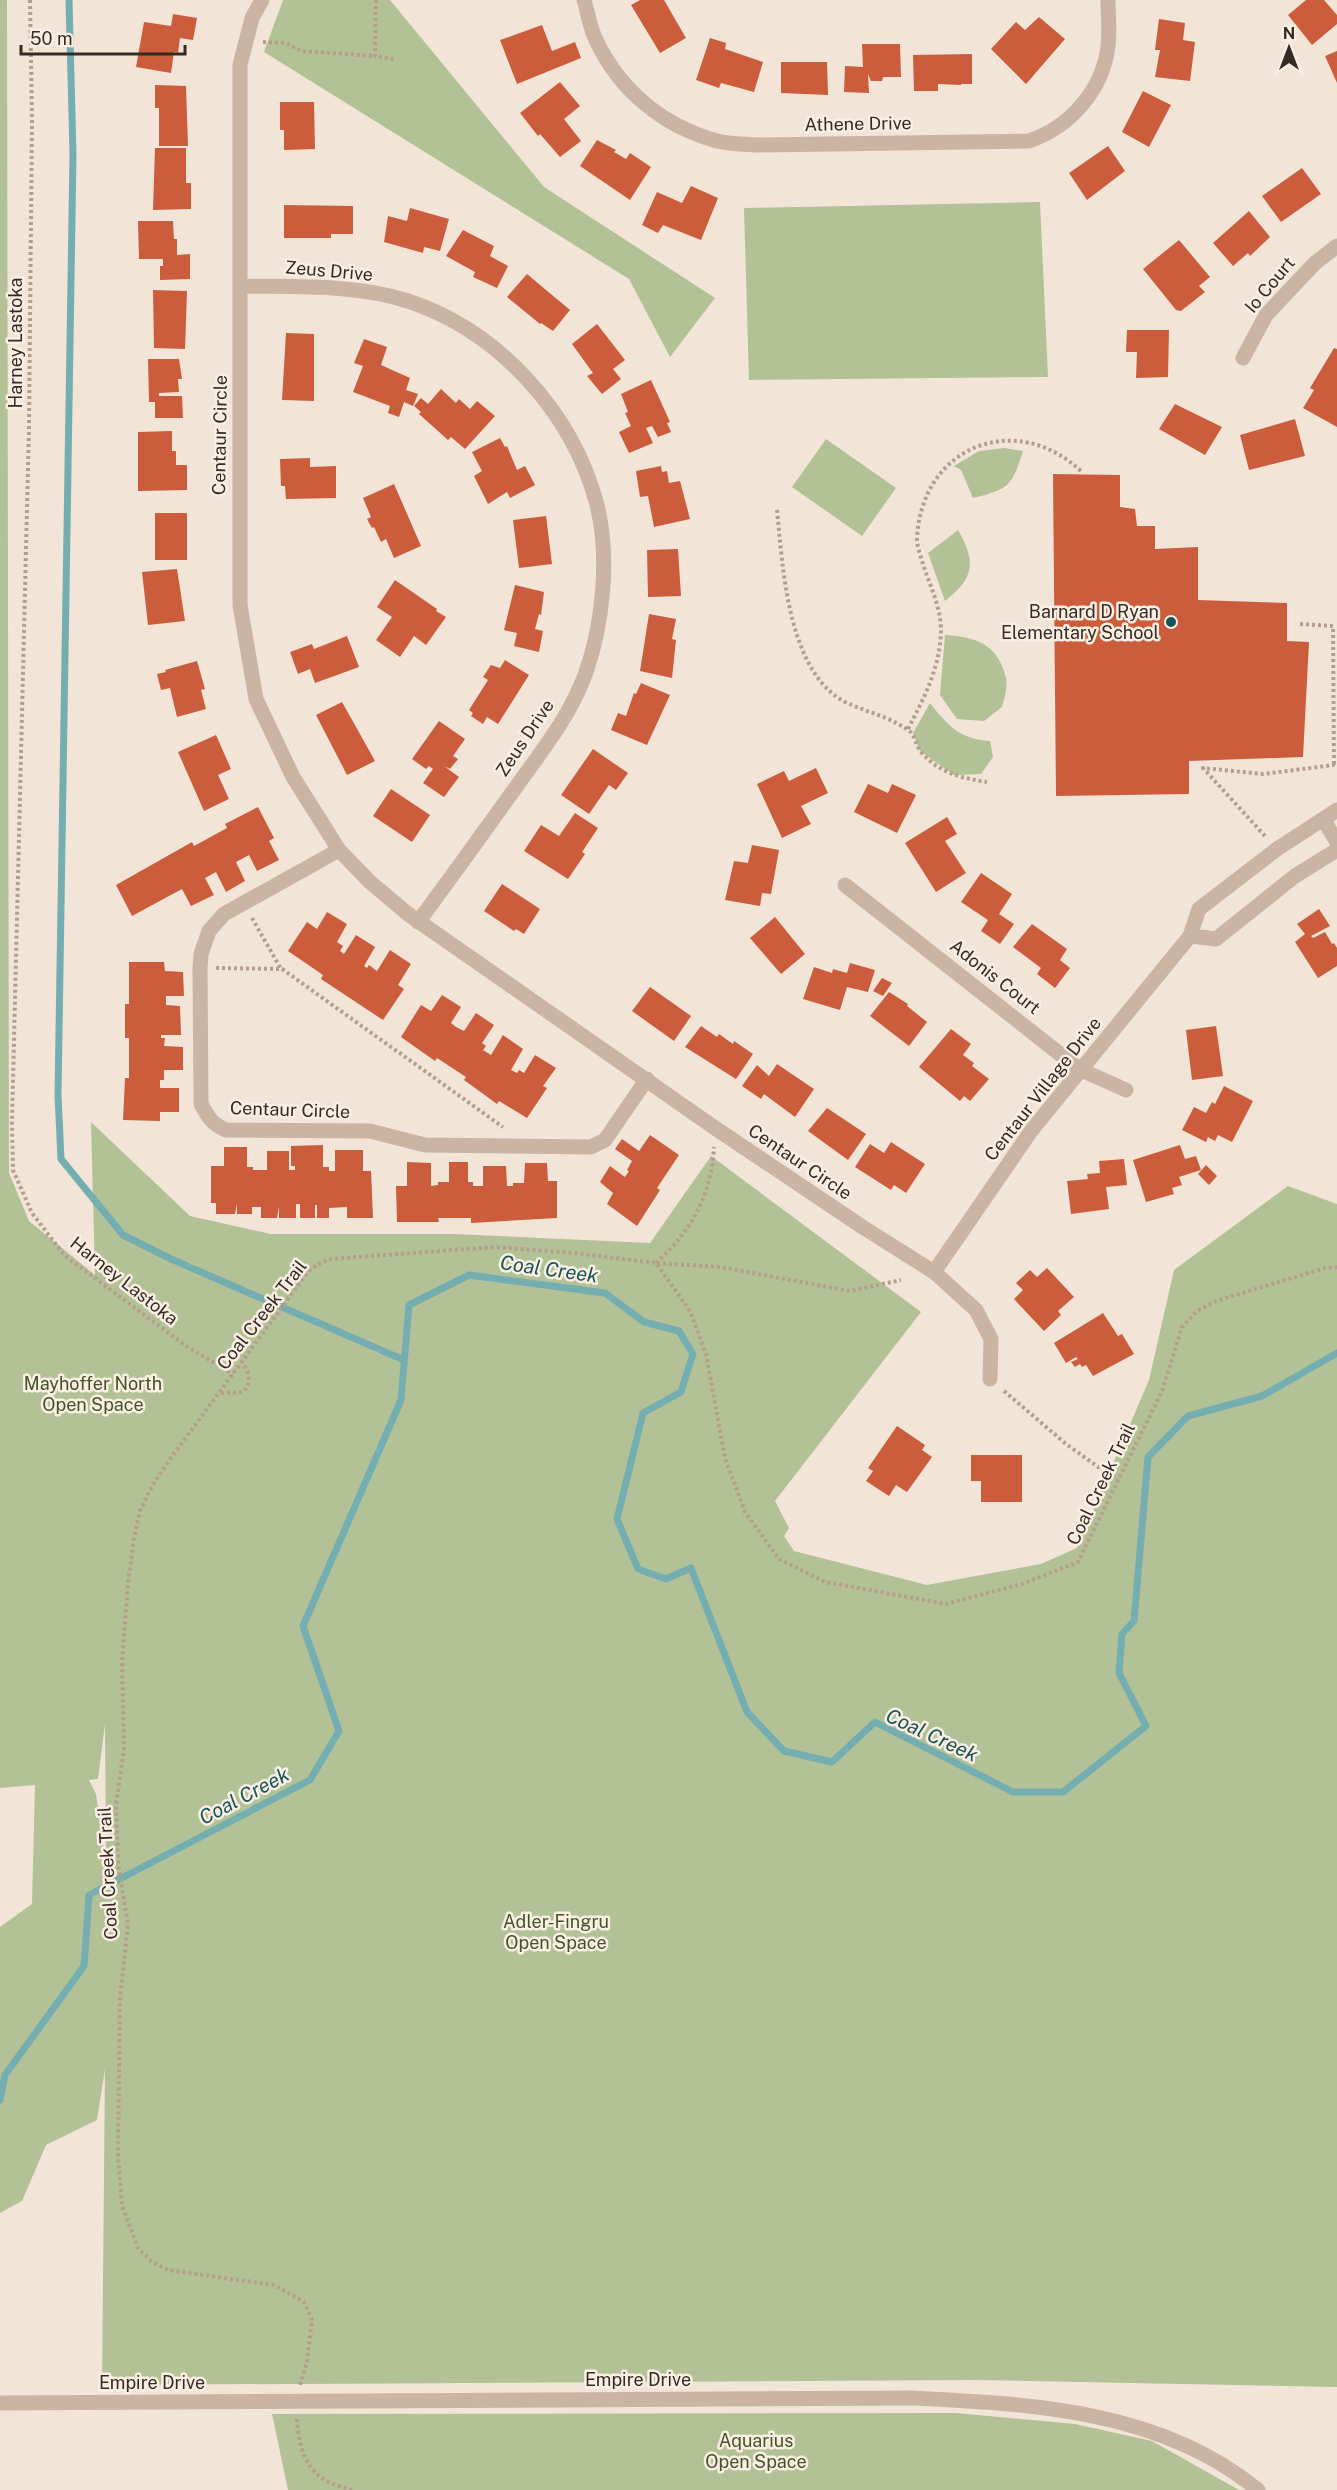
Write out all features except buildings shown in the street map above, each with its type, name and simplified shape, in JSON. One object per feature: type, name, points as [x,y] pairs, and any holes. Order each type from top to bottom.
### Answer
[{"type":"street","name":"Centaur Circle","points":[[262,0],[252,18],[240,65],[240,605],[256,699],[293,777],[339,850],[370,882],[418,922],[715,1128],[934,1272],[976,1310],[991,1339],[990,1379]]},
{"type":"street","name":"Athene Drive","points":[[584,0],[595,39],[617,77],[640,101],[677,127],[719,142],[754,145],[1029,141],[1038,138],[1076,113],[1098,83],[1108,48],[1108,0]]},
{"type":"street","name":"Io Court","points":[[1243,358],[1266,315],[1315,263],[1337,246]]},
{"type":"street","name":"Zeus Drive","points":[[241,286],[359,290],[409,302],[460,325],[501,353],[542,395],[574,444],[597,506],[603,562],[600,619],[585,675],[566,717],[418,922]]},
{"type":"street","name":"Centaur Village Drive","points":[[934,1272],[1031,1131],[1191,936],[1199,909],[1277,849],[1337,810]]},
{"type":"street","points":[[1323,819],[1337,842]]},
{"type":"street","name":"Centaur Circle","points":[[339,850],[224,915],[209,931],[201,954],[200,968],[201,1104],[210,1120],[216,1125],[226,1130],[370,1131],[425,1145],[591,1147],[604,1140],[647,1079]]},
{"type":"street","points":[[1191,936],[1216,939],[1295,876],[1337,850]]},
{"type":"street","name":"Adonis Court","points":[[845,885],[1080,1069],[1126,1090]]},
{"type":"street","name":"Empire Drive","points":[[0,2403],[889,2398],[997,2402],[1100,2417],[1150,2430],[1200,2453],[1258,2490]]},
{"type":"path","name":"Harney Lastoka","points":[[30,0],[32,119],[29,426],[12,1122],[13,1170],[32,1213],[64,1255],[186,1346],[233,1374]]},
{"type":"path","points":[[375,56],[376,0]]},
{"type":"path","points":[[262,42],[286,43],[301,51],[375,56],[396,60]]},
{"type":"path","points":[[908,729],[933,680],[941,630],[937,602],[917,542],[920,510],[932,482],[954,458],[982,443],[1013,441],[1041,446],[1068,459],[1082,472]]},
{"type":"path","points":[[777,510],[786,593],[792,624],[820,680],[844,701],[874,711],[908,729],[913,733],[920,751],[943,771],[959,777],[987,782]]},
{"type":"path","points":[[1277,849],[1203,768],[1263,774],[1336,766],[1333,626],[1300,624]]},
{"type":"path","points":[[244,904],[282,969],[531,1148]]},
{"type":"path","points":[[200,968],[282,969]]},
{"type":"path","points":[[656,1263],[696,1217],[712,1171],[715,1128]]},
{"type":"path","name":"Coal Creek Trail","points":[[352,2490],[324,2480],[307,2463],[298,2438],[296,2402],[307,2362],[312,2320],[304,2302],[274,2285],[168,2270],[151,2261],[138,2247],[122,2206],[118,2123],[120,1998],[128,1925],[118,1863],[116,1804],[124,1750],[122,1662],[134,1538],[140,1511],[152,1486],[308,1272],[318,1264],[330,1259],[494,1247],[574,1253],[656,1263],[690,1311],[706,1354],[725,1458],[745,1512],[779,1560],[825,1582],[946,1604],[1022,1584],[1078,1562],[1162,1391],[1182,1327],[1197,1311],[1216,1301],[1337,1267]]},
{"type":"path","points":[[656,1263],[720,1266],[850,1291],[901,1280]]},
{"type":"path","points":[[220,1393],[243,1392],[247,1388],[249,1374],[242,1363]]},
{"type":"path","points":[[990,1379],[1066,1444],[1118,1481]]},
{"type":"green space","name":"Adler-Fingru Open Space","points":[[0,0],[7,0],[9,1173],[29,1221],[95,1275],[91,1122],[190,1216],[271,1234],[455,1234],[650,1243],[711,1156],[921,1312],[775,1501],[789,1528],[784,1536],[794,1551],[927,1585],[1041,1564],[1077,1548],[1149,1380],[1174,1270],[1288,1186],[1337,1204],[1337,2387],[974,2380],[102,2385],[105,2069],[97,2120],[46,2145],[22,2201],[0,2213],[0,1927],[32,1904],[35,1785],[0,1788]],"holes":[[[105,1724],[106,1864],[96,1794],[89,1780],[98,1779]]]},
{"type":"green space","points":[[283,0],[390,0],[544,187],[715,298],[670,357],[629,279],[264,52]]},
{"type":"green space","points":[[1040,202],[1048,377],[749,380],[744,208]]},
{"type":"green space","points":[[826,439],[896,488],[862,536],[792,487]]},
{"type":"green space","points":[[1004,448],[1023,451],[1012,479],[994,492],[973,498],[961,470],[954,466],[979,451]]},
{"type":"green space","points":[[958,530],[968,551],[969,568],[962,585],[945,601],[928,553]]},
{"type":"green space","points":[[945,635],[984,644],[997,657],[1002,666],[1006,685],[1002,707],[984,721],[957,719],[940,695]]},
{"type":"green space","points":[[930,703],[956,730],[970,737],[990,741],[993,757],[981,774],[954,775],[920,751],[913,733]]},
{"type":"green space","name":"Aquarius Open Space","points":[[956,2413],[1075,2424],[1152,2441],[1239,2490],[288,2490],[272,2414]]},
{"type":"waterway","points":[[69,0],[73,154],[58,1095],[61,1159],[123,1235],[171,1259],[404,1360]]},
{"type":"waterway","name":"Coal Creek","points":[[0,2100],[5,2075],[84,1966],[89,1895],[310,1780],[339,1731],[303,1626],[401,1400],[409,1305],[469,1275],[605,1293],[644,1322],[679,1331],[693,1354],[681,1392],[643,1413],[617,1519],[638,1569],[666,1579],[691,1568],[747,1712],[784,1751],[832,1762],[875,1722],[1013,1792],[1063,1792],[1146,1726],[1119,1673],[1122,1634],[1134,1621],[1148,1457],[1188,1416],[1262,1396],[1337,1353]]},
{"type":"place","name":"Barnard D Ryan Elementary School","points":[[1171,622]]},
{"type":"park label","name":"Mayhoffer North Open Space","points":[[93,1394]]}]
